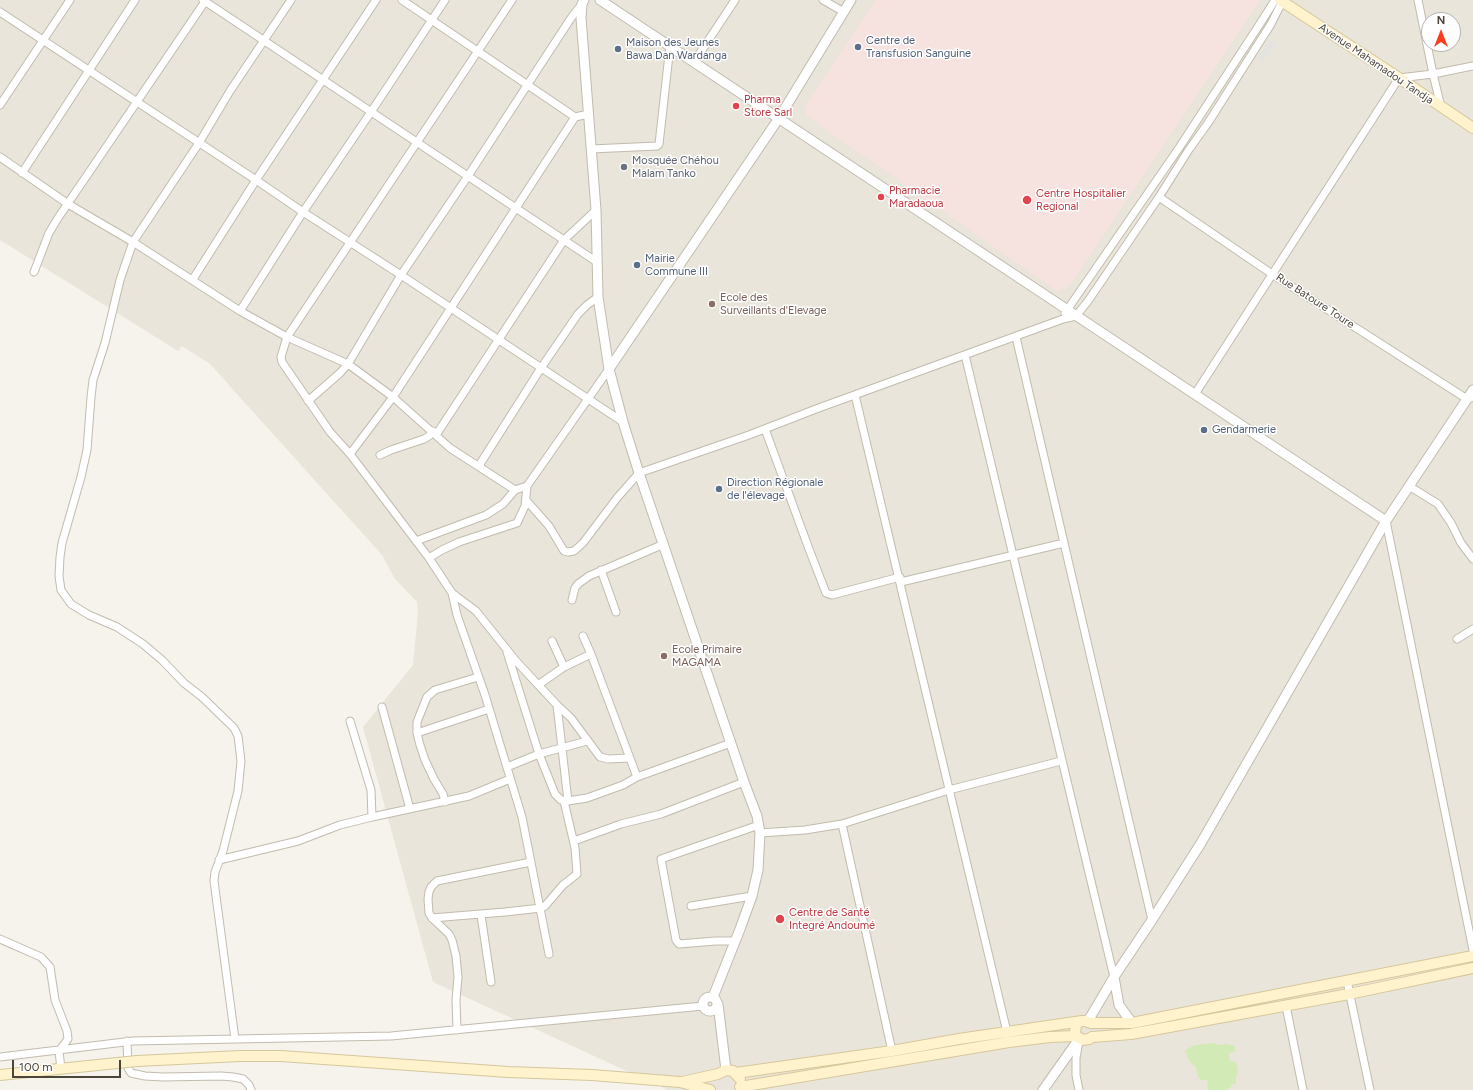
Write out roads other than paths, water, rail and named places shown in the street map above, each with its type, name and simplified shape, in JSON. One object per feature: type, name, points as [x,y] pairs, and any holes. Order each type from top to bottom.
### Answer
[{"type":"main road","name":"Avenue Mahamadou Tandja","points":[[1280,0],[1400,78],[1440,107],[1473,128]]},
{"type":"main road","points":[[736,1073],[892,1051],[1006,1032],[1086,1022],[1132,1023],[1473,956]]},
{"type":"main road","points":[[680,1082],[730,1070],[736,1073],[740,1080],[740,1088],[1009,1042],[1050,1037],[1078,1038],[1086,1040],[1092,1037],[1147,1032],[1349,994],[1473,968]]},
{"type":"main road","points":[[1086,1022],[1094,1028],[1092,1037]]},
{"type":"main road","points":[[1078,1038],[1075,1029],[1086,1022]]},
{"type":"main road","points":[[0,1075],[137,1061],[240,1056],[281,1056],[432,1068],[592,1075],[680,1082],[710,1090]]},
{"type":"main road","points":[[717,1090],[714,1083],[722,1072]]},
{"type":"street","points":[[0,105],[70,0]]},
{"type":"street","points":[[22,173],[135,0]]},
{"type":"street","points":[[235,1039],[214,881],[238,791],[242,760],[238,736],[234,728],[202,697],[184,683],[162,660],[131,635],[89,615],[71,604],[61,590],[59,576],[62,543],[88,450],[93,380],[105,342],[120,280],[134,242],[199,142],[230,90],[291,0]]},
{"type":"street","points":[[194,279],[256,180],[376,0]]},
{"type":"street","points":[[402,0],[575,117]]},
{"type":"street","points":[[240,311],[303,212],[445,0]]},
{"type":"street","points":[[512,0],[287,337],[281,357],[282,362],[330,432],[350,454],[429,558],[452,593],[476,611],[538,685],[556,705],[571,718],[587,741],[602,758],[629,758]]},
{"type":"street","points":[[600,0],[779,118],[1065,314],[1076,316],[1386,521],[1473,950]]},
{"type":"street","points":[[694,62],[735,0]]},
{"type":"street","points":[[823,0],[844,12]]},
{"type":"street","points":[[429,558],[459,542],[517,523],[522,514],[526,500],[527,486],[609,369],[779,118],[851,0]]},
{"type":"street","points":[[526,500],[549,526],[564,551],[574,551],[583,543],[617,498],[640,473],[1016,337],[1065,314],[1136,212],[1266,16],[1280,0]]},
{"type":"street","points":[[1076,316],[1088,301],[1208,123],[1276,16],[1280,0]]},
{"type":"street","points":[[1418,0],[1440,107]]},
{"type":"street","points":[[34,272],[49,233],[205,1],[597,262]]},
{"type":"street","points":[[308,401],[348,364],[401,275],[583,2]]},
{"type":"street","points":[[0,1057],[59,1051],[128,1041],[391,1036],[706,1008],[716,1009],[715,1000],[752,896],[758,870],[759,829],[757,816],[744,782],[623,422],[609,369],[598,297],[596,210],[581,18],[583,2]]},
{"type":"street","points":[[0,12],[623,422]]},
{"type":"street","points":[[591,149],[657,146],[659,144],[670,46]]},
{"type":"street","points":[[1237,59],[1245,65]]},
{"type":"street","points":[[1195,394],[1400,78],[1433,74],[1473,66]]},
{"type":"street","points":[[350,454],[393,397],[575,117],[589,114]]},
{"type":"street","points":[[0,156],[22,173],[68,204],[194,279],[240,311],[287,337],[348,364],[393,397],[450,448],[481,467],[482,470],[516,490]]},
{"type":"street","name":"Rue Batoure Toure","points":[[1159,196],[1272,274],[1470,399]]},
{"type":"street","points":[[380,455],[424,439],[434,433],[499,340],[564,240],[596,210]]},
{"type":"street","points":[[481,467],[480,464],[541,368],[578,314],[587,304],[598,297]]},
{"type":"street","points":[[1016,337],[1152,920]]},
{"type":"street","points":[[965,355],[1014,555],[1061,762],[1114,977],[1119,1005],[1132,1023]]},
{"type":"street","points":[[1086,1022],[1201,843],[1386,521],[1470,399],[1473,390]]},
{"type":"street","points":[[855,395],[1006,1032]]},
{"type":"street","points":[[765,429],[826,593],[832,595],[1064,544]]},
{"type":"street","points":[[416,541],[486,515],[504,504],[516,490],[527,486]]},
{"type":"street","points":[[1409,486],[1438,504],[1451,523],[1461,544],[1473,559]]},
{"type":"street","points":[[572,600],[575,588],[589,576],[664,544]]},
{"type":"street","points":[[601,570],[616,612]]},
{"type":"street","points":[[452,593],[457,615],[489,709],[522,817],[549,954]]},
{"type":"street","points":[[1457,639],[1473,629]]},
{"type":"street","points":[[583,636],[637,777]]},
{"type":"street","points":[[552,641],[564,668]]},
{"type":"street","points":[[506,648],[539,754],[555,794],[561,800],[566,801],[586,798],[623,785],[637,777],[731,743]]},
{"type":"street","points":[[538,685],[564,668],[591,654]]},
{"type":"street","points":[[445,802],[443,794],[425,760],[417,734],[417,722],[427,697],[435,690],[478,677]]},
{"type":"street","points":[[432,918],[481,915],[541,908],[549,902],[563,885],[578,874],[574,841],[566,801],[556,705]]},
{"type":"street","points":[[382,707],[410,809]]},
{"type":"street","points":[[417,734],[489,709]]},
{"type":"street","points":[[350,721],[371,790],[372,816]]},
{"type":"street","points":[[506,767],[539,754],[587,741]]},
{"type":"street","points":[[735,941],[679,944],[676,940],[661,859],[759,829],[805,830],[842,824],[949,790],[1061,762]]},
{"type":"street","points":[[219,860],[298,841],[340,825],[372,816],[469,796],[510,779]]},
{"type":"street","points":[[574,841],[621,824],[661,814],[744,782]]},
{"type":"street","points":[[842,824],[892,1051]]},
{"type":"street","points":[[457,1030],[456,1000],[458,977],[454,946],[449,934],[432,918],[428,907],[429,892],[431,887],[437,881],[531,862]]},
{"type":"street","points":[[691,906],[752,896]]},
{"type":"street","points":[[481,915],[491,982]]},
{"type":"street","points":[[0,938],[41,957],[50,967],[55,1000],[67,1031],[68,1039],[59,1051],[61,1069]]},
{"type":"street","points":[[1347,981],[1370,1090]]},
{"type":"street","points":[[715,1000],[706,998],[703,1002],[722,1030]]},
{"type":"street","points":[[715,1000],[722,1030],[722,1072]]},
{"type":"street","points":[[1286,1006],[1303,1090]]},
{"type":"street","points":[[1042,1090],[1078,1038]]},
{"type":"street","points":[[1078,1038],[1076,1075],[1079,1090]]},
{"type":"street","points":[[128,1041],[128,1068],[131,1074],[162,1077],[233,1077],[242,1079],[251,1090]]},
{"type":"place","name":"Centre de Transfusion Sanguine","points":[[858,47]]},
{"type":"place","name":"Maison des Jeunes Bawa Dan Wardanga","points":[[618,49]]},
{"type":"place","name":"Pharma Store Sarl","points":[[736,106]]},
{"type":"place","name":"Mosquée Chéhou Malam Tanko","points":[[624,167]]},
{"type":"place","name":"Pharmacie Maradaoua","points":[[881,197]]},
{"type":"place","name":"Centre Hospitalier Regional","points":[[1027,200]]},
{"type":"place","name":"Mairie Commune III","points":[[637,265]]},
{"type":"place","name":"Ecole des Surveillants d'Elevage","points":[[712,304]]},
{"type":"place","name":"Gendarmerie","points":[[1204,430]]},
{"type":"place","name":"Direction Régionale de l'élevage","points":[[719,489]]},
{"type":"place","name":"Ecole Primaire MAGAMA","points":[[664,656]]},
{"type":"place","name":"Centre de Santé Integré Andoumé","points":[[780,919]]}]
